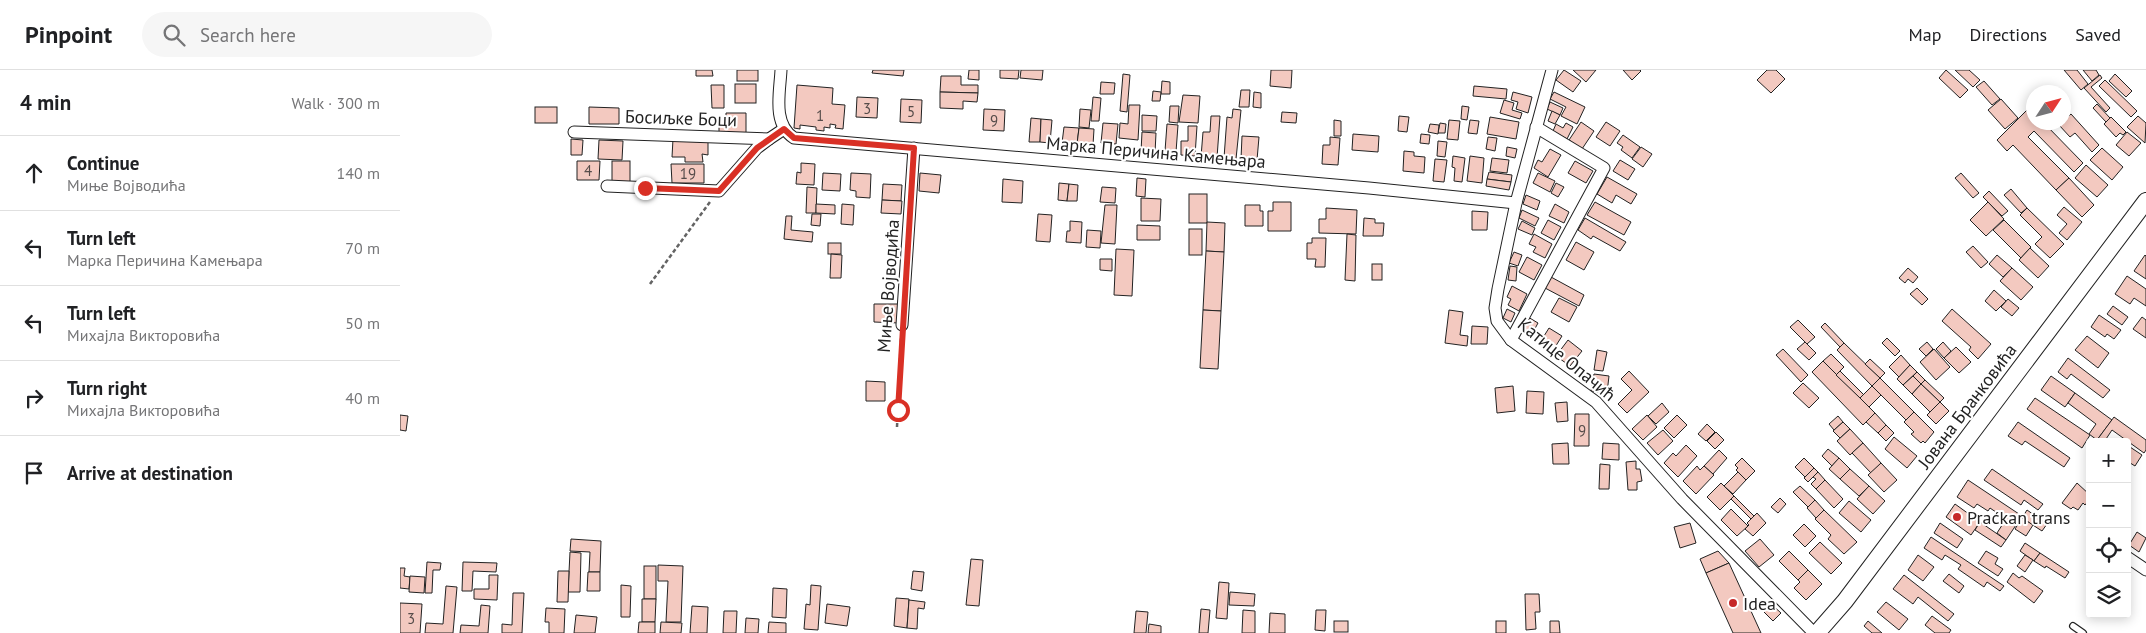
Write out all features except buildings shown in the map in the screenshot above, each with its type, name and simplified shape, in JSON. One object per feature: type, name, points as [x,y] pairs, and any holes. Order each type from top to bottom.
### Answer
[{"type":"main road","name":"Јована Бранковића","points":[[1816,633],[1845,601],[2146,201]]},
{"type":"street","points":[[607,186],[719,191],[757,148],[784,129],[779,118],[781,70]]},
{"type":"street","name":"Катице Опачић","points":[[1552,70],[1516,203],[1495,308],[1497,321],[1511,340],[1596,402],[1682,499],[1816,633]]},
{"type":"street","points":[[1511,340],[1604,168],[1536,127]]},
{"type":"street","name":"Марка Перичина Камењара","points":[[784,129],[794,138],[1516,203]]},
{"type":"street","name":"Босиљке Боци","points":[[574,132],[769,139]]},
{"type":"street","name":"Миње Војводића","points":[[902,325],[914,148]]},
{"type":"street","points":[[2131,560],[2146,570]]},
{"type":"lane","points":[[2073,626],[2083,633]]},
{"type":"path","points":[[650,284],[719,191]]},
{"type":"path","name":"Миње Војводића","points":[[897,427],[902,325]]},
{"type":"place","name":"Praćkan trans","points":[[1957,517]]},
{"type":"place","name":"Idea","points":[[1733,603]]},
{"type":"route","points":[[645,188],[719,191],[757,148],[784,129],[794,138],[914,148],[898,410]]}]
